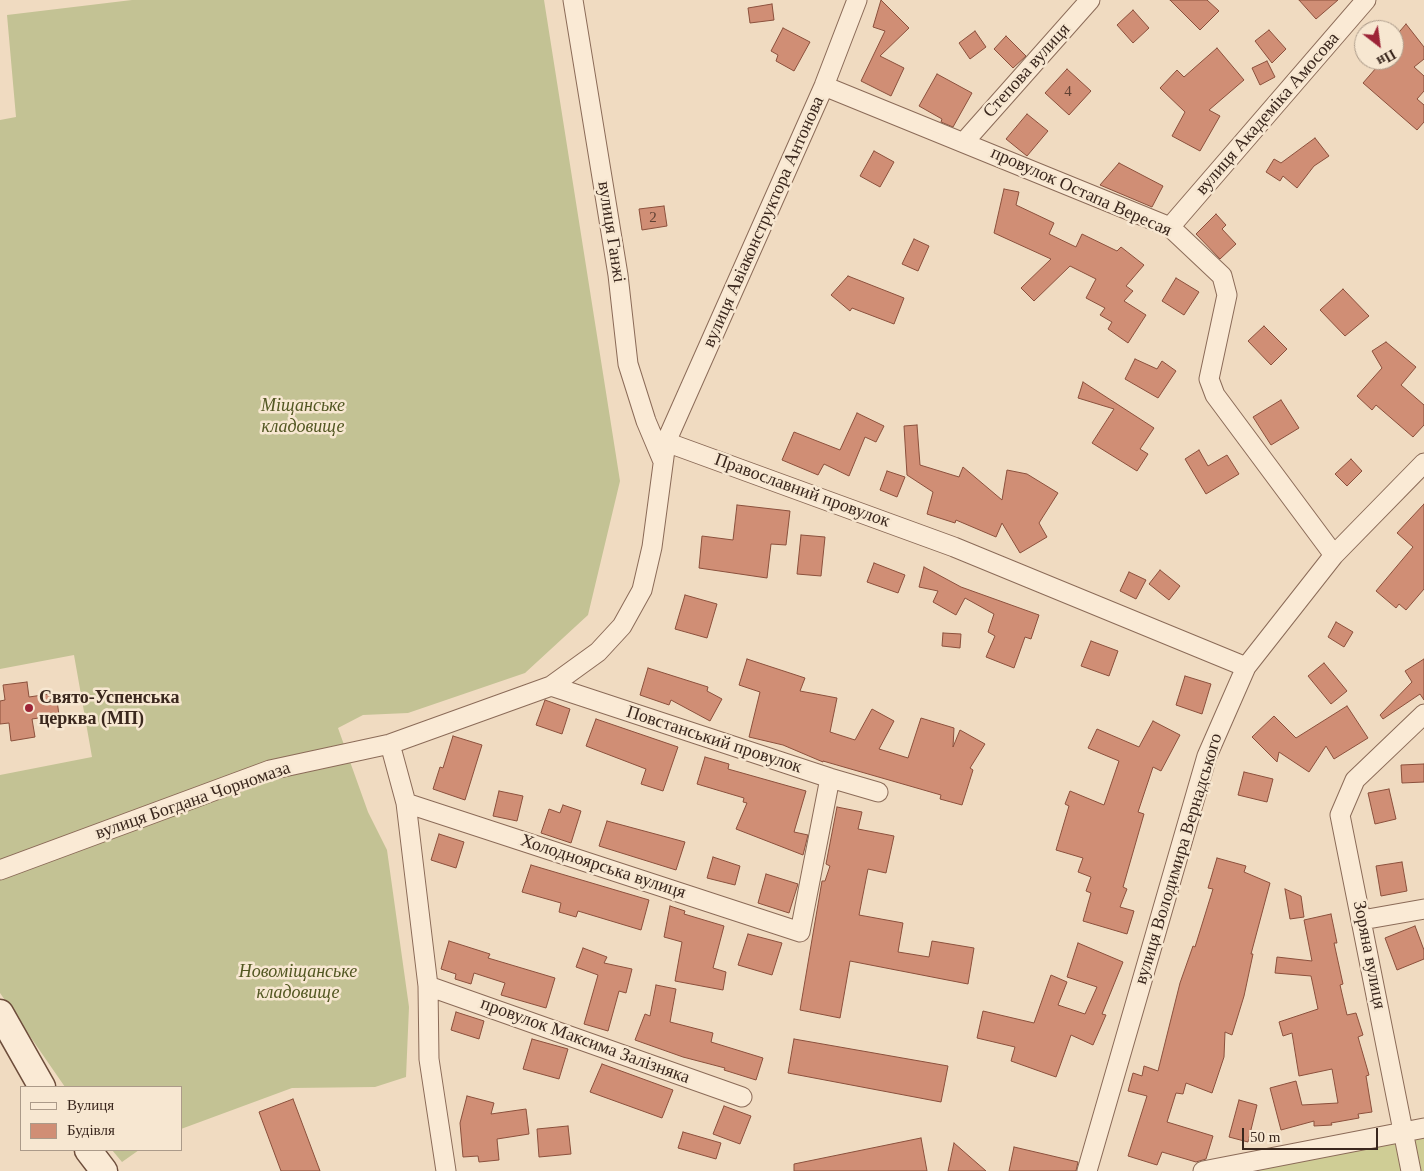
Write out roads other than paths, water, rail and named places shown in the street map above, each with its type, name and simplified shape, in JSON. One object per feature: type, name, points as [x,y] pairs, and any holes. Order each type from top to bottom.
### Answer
[{"type":"street","name":"вулиця Ганжі","points":[[573,0],[618,275],[628,364],[646,421],[664,450]]},
{"type":"street","name":"вулиця Авіаконструктора Антонова","points":[[664,450],[824,86],[857,0]]},
{"type":"street","name":"Степова вулиця","points":[[964,142],[1090,0]]},
{"type":"street","name":"вулиця Академіка Амосова","points":[[1170,227],[1366,0]]},
{"type":"street","name":"провулок Остапа Вересая","points":[[824,86],[1170,227],[1222,276],[1227,295],[1209,379],[1215,395],[1334,555]]},
{"type":"street","name":"Православний провулок","points":[[664,450],[954,547],[1246,667]]},
{"type":"street","name":"вулиця Богдана Чорномаза","points":[[0,870],[270,770],[390,744],[551,686],[598,652],[622,626],[642,590],[652,547],[664,450]]},
{"type":"street","name":"вулиця Володимира Вернадського","points":[[1087,1171],[1207,756],[1246,667],[1334,555],[1424,463]]},
{"type":"street","name":"Повстанський провулок","points":[[551,686],[878,792]]},
{"type":"street","name":"Зоряна вулиця","points":[[1411,1171],[1340,815],[1355,780],[1424,714]]},
{"type":"street","points":[[390,744],[406,803],[428,986],[429,1059],[446,1171]]},
{"type":"street","name":"Холодноярська вулиця","points":[[406,803],[800,932],[830,778]]},
{"type":"street","points":[[1362,920],[1424,909]]},
{"type":"street","name":"провулок Максима Залізняка","points":[[428,986],[742,1097]]},
{"type":"street","points":[[0,1013],[41,1086]]},
{"type":"street","points":[[1203,1171],[1424,1128]]},
{"type":"street","points":[[89,1151],[104,1171]]},
{"type":"place","name":"Свято-Успенська церква (МП)","points":[[29,708]]},
{"type":"park label","name":"Міщанське кладовище","points":[[303,416]]},
{"type":"park label","name":"Новоміщанське кладовище","points":[[298,982]]}]
